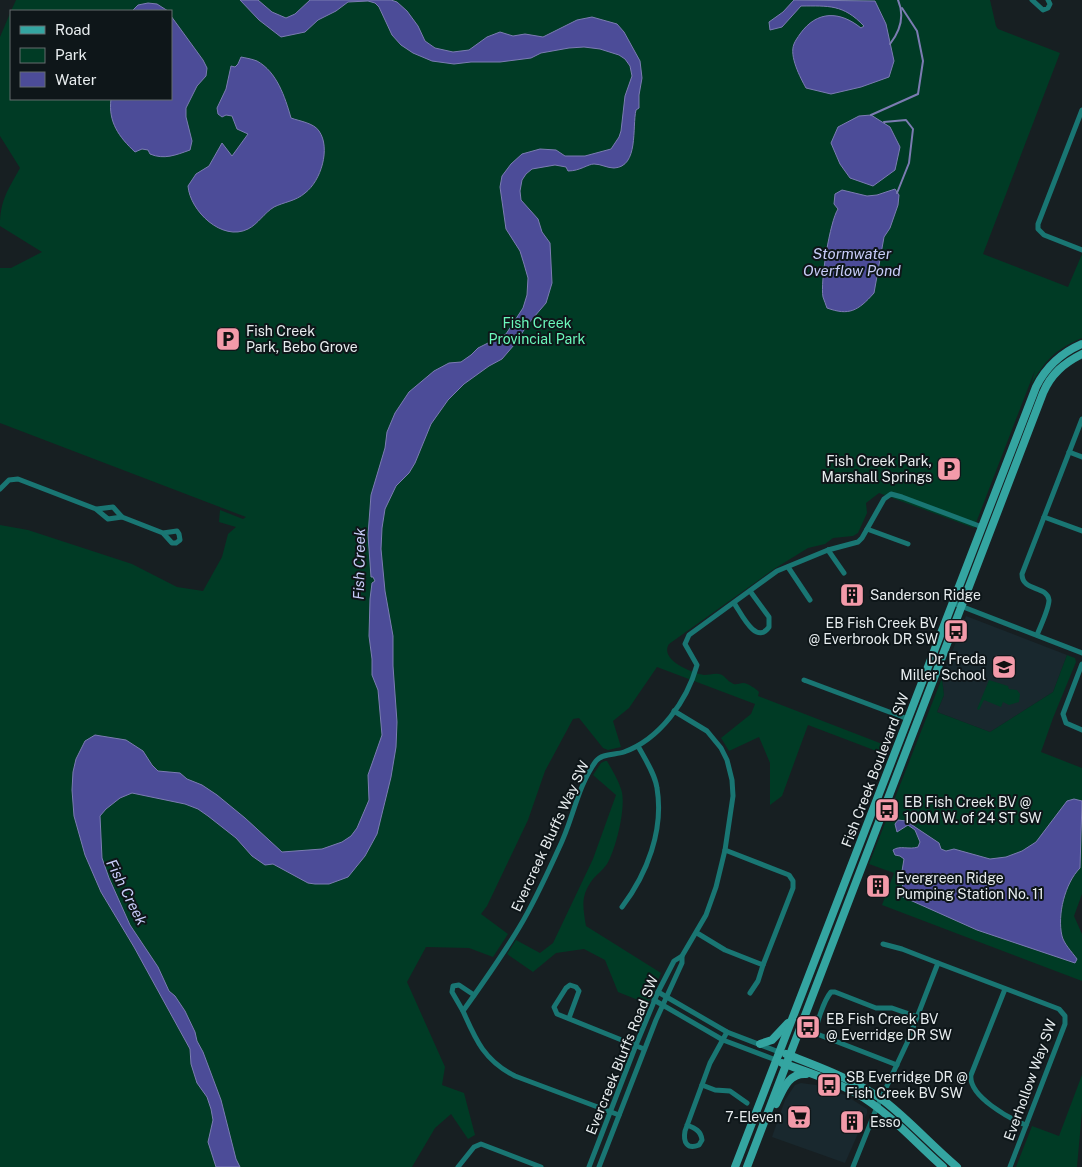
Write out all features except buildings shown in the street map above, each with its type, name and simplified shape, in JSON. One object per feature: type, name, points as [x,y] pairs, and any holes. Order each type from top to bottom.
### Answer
[{"type":"main road","name":"Fish Creek Boulevard SW","points":[[735,1167],[1038,382],[1055,360],[1082,344]]},
{"type":"main road","name":"Fish Creek Boulevard SW","points":[[747,1167],[1046,387],[1063,366],[1082,354]]},
{"type":"main road","points":[[760,1044],[772,1040],[791,1020]]},
{"type":"main road","points":[[779,1052],[840,1075],[881,1099],[899,1113],[957,1167]]},
{"type":"main road","points":[[776,1060],[854,1092],[877,1107],[943,1167]]},
{"type":"main road","points":[[760,1134],[788,1081],[800,1074],[819,1077]]},
{"type":"main road","points":[[933,1158],[939,1152]]},
{"type":"street","points":[[1032,0],[1042,10],[1048,8],[1050,4],[1048,0]]},
{"type":"street","points":[[1082,110],[1038,221],[1038,226],[1040,233],[1044,236],[1082,250]]},
{"type":"street","points":[[1036,635],[1049,601],[1045,593],[1026,584],[1023,581],[1022,574],[1082,419]]},
{"type":"street","points":[[1069,452],[1082,457]]},
{"type":"street","points":[[0,489],[9,480],[18,480],[96,509],[108,519],[122,516]]},
{"type":"street","points":[[750,591],[769,617],[769,627],[765,632],[755,632],[734,603],[750,591],[777,571],[828,550],[858,542],[884,498],[891,494],[982,527]]},
{"type":"street","points":[[96,509],[113,507],[122,516],[163,533]]},
{"type":"street","points":[[1044,517],[1082,531]]},
{"type":"street","points":[[866,529],[908,544]]},
{"type":"street","points":[[828,550],[844,572]]},
{"type":"street","points":[[788,567],[810,600]]},
{"type":"street","name":"Evercreek Bluffs Way SW","points":[[463,1011],[521,926],[560,846],[580,792],[596,762],[602,757],[623,753],[638,746],[661,729],[674,711],[693,677],[696,661],[686,647],[687,637],[734,603]]},
{"type":"street","points":[[952,603],[1082,653]]},
{"type":"street","points":[[1082,664],[1063,714],[1066,723],[1082,730]]},
{"type":"street","points":[[804,680],[908,719]]},
{"type":"street","name":"Evercreek Bluffs Road SW","points":[[589,1167],[654,1000],[674,961],[682,956],[697,933],[711,904],[720,876],[725,850],[732,796],[732,780],[727,760],[721,748],[707,732],[674,711]]},
{"type":"street","points":[[622,907],[635,891],[648,864],[659,810],[657,786],[638,746]]},
{"type":"street","points":[[867,827],[876,830]]},
{"type":"street","points":[[725,850],[786,874],[792,881],[793,888],[758,981],[750,993]]},
{"type":"street","points":[[697,933],[731,952],[763,965]]},
{"type":"street","name":"Everhollow Way SW","points":[[883,944],[902,949],[1059,1009],[1066,1018],[1010,1167]]},
{"type":"street","name":"Evercreek Bluffs Road SW","points":[[599,1167],[644,1049],[682,963],[682,956]]},
{"type":"street","points":[[852,1167],[918,1017],[938,963]]},
{"type":"street","points":[[474,995],[459,985],[453,986],[452,992],[484,1052],[502,1068],[516,1076],[618,1115]]},
{"type":"street","points":[[568,1018],[579,991],[576,987],[570,985],[554,1007],[557,1014],[644,1049]]},
{"type":"street","points":[[1005,989],[971,1076],[971,1083],[1000,1112],[1026,1125]]},
{"type":"street","points":[[658,992],[727,1032],[779,1052]]},
{"type":"street","points":[[897,1065],[817,1034],[816,1028],[828,997],[831,992],[835,992],[876,1008],[892,1008],[918,1017]]},
{"type":"street","points":[[654,1000],[722,1040],[776,1060]]},
{"type":"street","points":[[687,1125],[698,1130],[702,1136],[701,1143],[696,1146],[691,1147],[684,1142],[684,1136],[687,1125],[710,1063],[727,1032]]},
{"type":"street","points":[[702,1085],[715,1090],[730,1091],[747,1103]]},
{"type":"street","points":[[458,1167],[474,1147],[482,1144],[541,1167]]},
{"type":"shaded area","name":"Dr. Freda Miller School","points":[[966,616],[1067,655],[1053,692],[990,732],[937,712],[944,695],[942,678]]},
{"type":"shaded area","points":[[801,1083],[816,1085],[845,1095],[867,1109],[867,1113],[845,1163],[772,1137],[785,1100],[795,1085]]},
{"type":"green space","name":"Fish Creek Provincial Park","points":[[16,0],[990,0],[998,29],[1060,53],[983,254],[1068,287],[1082,254],[1082,338],[1065,346],[1052,356],[1031,385],[1035,370],[974,528],[879,493],[866,503],[867,513],[858,533],[853,536],[833,538],[825,544],[808,548],[774,569],[669,644],[667,650],[673,660],[685,669],[704,675],[721,675],[735,684],[747,684],[759,692],[758,696],[890,747],[887,755],[808,725],[782,796],[770,805],[770,763],[759,737],[729,751],[721,738],[751,714],[755,704],[657,667],[629,708],[613,721],[621,747],[608,750],[603,748],[579,718],[573,719],[545,771],[528,820],[487,906],[481,914],[508,934],[493,957],[469,948],[426,947],[407,982],[445,1067],[442,1085],[464,1093],[475,1135],[468,1139],[451,1114],[435,1128],[412,1167],[0,1167],[0,525],[28,530],[132,564],[177,587],[203,591],[222,557],[228,534],[236,527],[219,522],[220,510],[243,519],[246,517],[0,423],[0,268],[11,268],[42,252],[0,226],[3,202],[20,168],[0,136],[0,37],[10,13],[10,100],[172,100],[172,10],[11,10]]},
{"type":"green space","points":[[1067,655],[1075,658],[1076,662],[1041,752],[1082,768],[1082,894],[1074,916],[1082,934],[1082,981],[882,905],[894,873],[869,864],[942,678],[944,695],[937,712],[990,732],[1053,692]]},
{"type":"green space","points":[[989,680],[1008,686],[1009,689],[1017,690],[1020,694],[1019,702],[1009,705],[1003,702],[1001,707],[984,700],[979,710],[977,709]]},
{"type":"green space","points":[[607,761],[613,771],[621,789],[622,816],[610,857],[589,885],[584,896],[583,907],[586,926],[661,973],[648,1004],[618,992],[605,960],[584,949],[556,953],[533,972],[507,954],[516,940],[540,953],[553,943],[593,859],[616,795],[593,775],[601,763]]},
{"type":"green space","points":[[1082,1075],[1082,1111],[1077,1167],[1016,1167],[1032,1126],[1059,1136]]},
{"type":"water","points":[[240,0],[258,0],[272,12],[286,18],[295,14],[310,0],[391,0],[397,2],[407,11],[418,26],[425,41],[435,48],[453,52],[469,50],[487,37],[500,32],[513,36],[525,34],[543,37],[577,20],[592,17],[617,24],[624,32],[640,61],[642,78],[631,154],[622,166],[611,168],[594,164],[568,171],[566,167],[555,165],[532,169],[522,180],[521,200],[538,219],[542,232],[550,243],[552,283],[546,303],[502,359],[464,384],[448,400],[431,424],[415,463],[409,473],[396,486],[385,509],[381,549],[385,591],[393,636],[397,722],[396,747],[391,777],[377,834],[365,856],[348,877],[329,884],[308,883],[273,864],[265,865],[252,856],[236,838],[208,816],[198,809],[185,804],[132,793],[120,798],[100,816],[102,858],[109,878],[130,925],[158,967],[169,991],[175,996],[185,1011],[221,1100],[236,1159],[240,1167],[216,1167],[208,1142],[213,1120],[211,1109],[207,1097],[197,1083],[191,1064],[190,1049],[134,947],[101,892],[85,855],[74,816],[72,790],[76,759],[85,741],[95,735],[126,740],[143,751],[158,771],[180,773],[187,779],[202,785],[217,795],[282,852],[322,849],[342,842],[351,836],[357,828],[369,800],[368,775],[382,735],[378,690],[372,675],[369,636],[370,599],[372,583],[375,581],[371,577],[368,535],[371,495],[385,448],[387,432],[395,413],[409,392],[434,371],[449,363],[461,362],[478,348],[506,334],[523,308],[527,295],[528,278],[520,251],[506,229],[500,187],[502,176],[522,154],[540,149],[556,150],[565,156],[585,156],[611,149],[621,131],[625,96],[632,76],[630,66],[619,55],[600,49],[584,47],[541,53],[531,58],[500,62],[454,64],[432,61],[413,53],[401,45],[392,35],[379,7],[375,3],[368,1],[348,2],[336,11],[318,20],[305,32],[281,37],[259,20]]},
{"type":"water","points":[[794,0],[875,1],[886,24],[894,61],[889,77],[861,87],[831,94],[806,88],[796,66],[793,49],[796,40],[807,26],[821,17],[837,16],[853,22],[861,28],[864,26],[842,10],[820,6],[801,6],[782,27],[770,30],[769,22],[783,12]]},
{"type":"water","points":[[157,4],[166,10],[133,10],[138,5]]},
{"type":"water","points":[[172,17],[207,68],[206,76],[197,86],[186,108],[186,117],[192,141],[190,150],[165,157],[155,156],[150,154],[148,150],[142,149],[135,152],[124,141],[116,128],[111,115],[111,100],[172,100]]},
{"type":"water","points":[[241,57],[257,61],[270,72],[283,94],[291,118],[310,124],[319,131],[324,146],[324,155],[320,173],[311,188],[294,200],[274,207],[252,227],[238,232],[218,228],[209,222],[195,205],[190,196],[188,186],[196,174],[209,166],[222,143],[232,156],[248,134],[237,129],[232,116],[226,115],[222,117],[218,114],[217,108],[226,89],[231,66],[235,67]]},
{"type":"water","points":[[871,115],[890,127],[900,147],[895,170],[873,186],[850,178],[840,164],[831,143],[838,127],[859,116]]},
{"type":"water","name":"Stormwater Overflow Pond","points":[[895,189],[899,195],[898,205],[890,228],[884,237],[874,293],[858,308],[847,312],[827,308],[822,289],[829,238],[838,209],[834,204],[835,194],[842,190],[867,196]]},
{"type":"water","points":[[1074,799],[1082,801],[1080,868],[1066,891],[1062,909],[1061,928],[1066,945],[1077,959],[1075,963],[977,930],[901,896],[900,892],[904,882],[902,871],[904,859],[895,855],[893,850],[918,847],[920,842],[915,830],[908,825],[897,832],[895,824],[898,820],[906,821],[939,843],[941,849],[946,851],[954,849],[990,859],[1006,857],[1022,851],[1036,842],[1067,801]]},
{"type":"waterway","points":[[890,44],[896,34],[901,18],[898,0]]},
{"type":"waterway","points":[[871,115],[918,94],[923,61],[917,31],[902,8]]},
{"type":"waterway","points":[[884,122],[906,120],[913,129],[909,163],[897,193]]},
{"type":"place","name":"Fish Creek Park, Bebo Grove","points":[[228,339]]},
{"type":"place","name":"Fish Creek Park, Marshall Springs","points":[[949,469]]},
{"type":"place","name":"Sanderson Ridge","points":[[852,595]]},
{"type":"place","name":"EB Fish Creek BV @ Everbrook DR SW","points":[[956,631]]},
{"type":"place","name":"Dr. Freda Miller School","points":[[1004,667]]},
{"type":"place","name":"EB Fish Creek BV @ 100M W. of 24 ST SW","points":[[887,810]]},
{"type":"place","name":"Evergreen Ridge Pumping Station No. 11","points":[[878,886]]},
{"type":"place","name":"EB Fish Creek BV @ Everridge DR SW","points":[[808,1027]]},
{"type":"place","name":"SB Everridge DR @ Fish Creek BV SW","points":[[829,1085]]},
{"type":"place","name":"7-Eleven","points":[[799,1117]]},
{"type":"place","name":"Esso","points":[[852,1122]]},
{"type":"water label","name":"Fish Creek","points":[[359,564]]},
{"type":"water label","name":"Fish Creek","points":[[127,892]]}]
